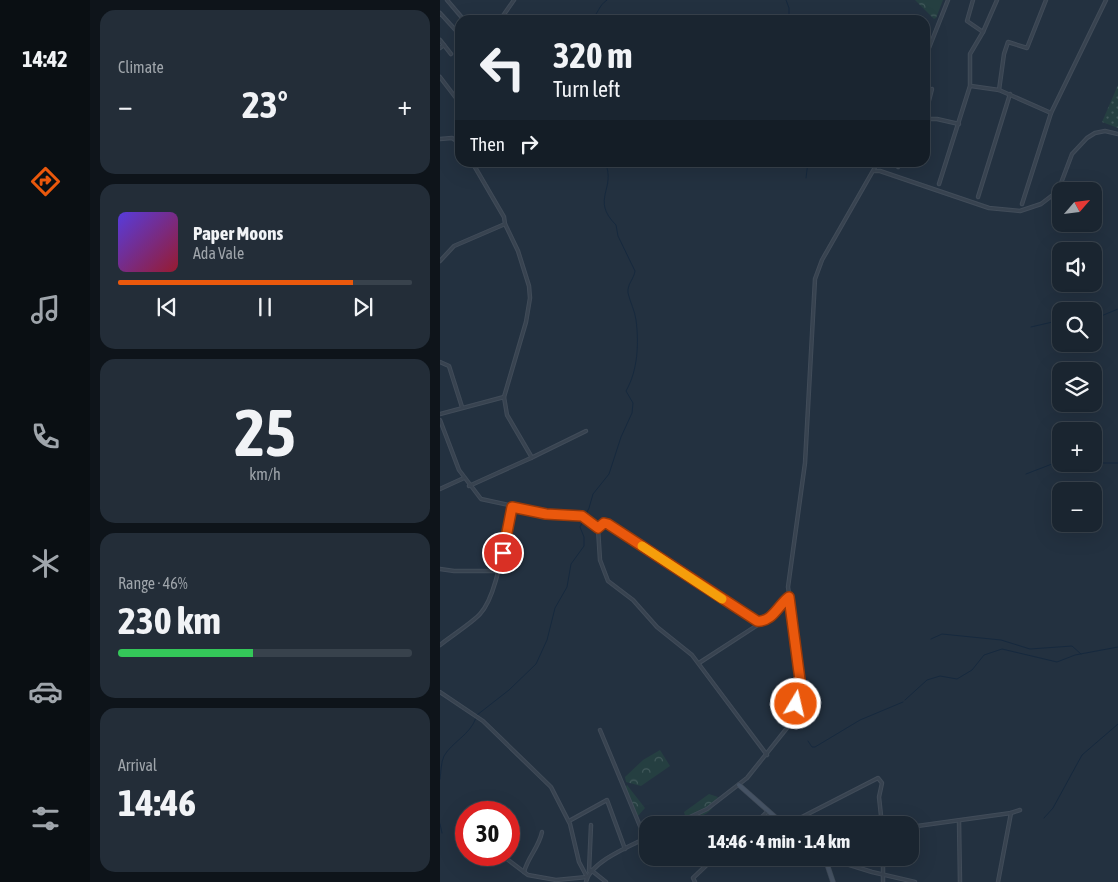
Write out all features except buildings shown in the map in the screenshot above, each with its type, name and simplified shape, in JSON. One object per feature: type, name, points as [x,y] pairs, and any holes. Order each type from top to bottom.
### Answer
[{"type":"street","points":[[447,0],[460,15]]},
{"type":"street","points":[[504,15],[514,0]]},
{"type":"street","points":[[930,45],[948,0]]},
{"type":"street","points":[[973,0],[967,20],[983,32]]},
{"type":"street","points":[[939,184],[970,86],[970,54],[983,32],[997,0]]},
{"type":"street","points":[[999,90],[1004,54],[1008,42],[1026,49],[1046,0]]},
{"type":"street","points":[[1022,204],[1051,113],[1106,0]]},
{"type":"street","points":[[440,13],[455,30]]},
{"type":"street","points":[[440,40],[451,54]]},
{"type":"street","points":[[440,48],[444,45]]},
{"type":"street","points":[[440,77],[455,97]]},
{"type":"street","points":[[970,86],[999,90],[1051,113]]},
{"type":"street","points":[[930,97],[932,89]]},
{"type":"street","points":[[978,197],[1010,94]]},
{"type":"street","points":[[930,118],[959,124]]},
{"type":"street","points":[[874,171],[880,171],[989,208],[1020,211],[1045,202],[1058,191],[1072,154],[1087,138],[1095,133],[1105,131],[1118,134]]},
{"type":"street","points":[[440,139],[452,138],[455,140]]},
{"type":"street","points":[[475,167],[504,217],[505,224],[518,251],[528,286],[530,298],[526,322],[504,397],[507,415],[530,452],[531,458]]},
{"type":"street","points":[[692,816],[707,809],[738,785],[767,756],[789,725],[800,693],[797,646],[788,587],[805,463],[815,279],[822,260],[876,167]]},
{"type":"street","points":[[440,261],[454,246],[505,224]]},
{"type":"street","points":[[440,362],[447,364],[451,369],[462,407]]},
{"type":"street","points":[[440,414],[504,397]]},
{"type":"street","points":[[440,420],[464,478],[482,500],[546,514],[584,517],[598,528],[600,560],[608,581],[634,600],[648,618],[685,647],[699,662],[767,756]]},
{"type":"street","points":[[469,486],[586,431]]},
{"type":"street","points":[[530,452],[536,456]]},
{"type":"street","points":[[440,489],[464,478]]},
{"type":"street","points":[[440,645],[482,612],[498,571],[512,507]]},
{"type":"street","points":[[598,528],[604,523],[608,524],[680,573],[761,622]]},
{"type":"street","points":[[440,569],[454,571],[498,571]]},
{"type":"street","points":[[699,662],[776,612],[789,597]]},
{"type":"street","points":[[440,692],[482,721],[544,780],[556,795],[569,821],[579,862],[587,877]]},
{"type":"street","points":[[600,730],[639,822]]},
{"type":"street","points":[[804,816],[878,778],[882,783],[879,804],[881,816]]},
{"type":"street","points":[[738,785],[775,816]]},
{"type":"street","points":[[569,821],[608,800],[625,848]]},
{"type":"street","points":[[763,816],[769,810]]},
{"type":"street","points":[[919,826],[1011,813],[1020,810]]},
{"type":"street","points":[[998,882],[1011,813]]},
{"type":"street","points":[[959,821],[960,882]]},
{"type":"street","points":[[590,872],[591,825]]},
{"type":"street","points":[[524,872],[526,863],[539,842],[542,832]]},
{"type":"street","points":[[586,882],[590,872],[625,848],[639,841]]},
{"type":"street","points":[[516,866],[528,875],[556,880],[587,877]]},
{"type":"street","points":[[695,882],[693,878],[706,866]]},
{"type":"street","points":[[828,866],[833,882]]},
{"type":"street","points":[[854,866],[915,882]]},
{"type":"street","points":[[883,866],[883,882]]},
{"type":"street","points":[[590,872],[606,882]]},
{"type":"green space","points":[[915,0],[943,0],[934,19]]},
{"type":"green space","points":[[1118,85],[1118,128],[1102,122]]},
{"type":"green space","points":[[660,750],[670,766],[641,786],[626,782],[625,777],[643,760]]},
{"type":"green space","points":[[627,785],[645,808],[637,817],[625,788]]},
{"type":"green space","points":[[709,794],[718,797],[713,808],[706,814],[685,816],[684,812]]},
{"type":"waterway","points":[[596,15],[607,0]]},
{"type":"waterway","points":[[786,0],[789,15]]},
{"type":"waterway","points":[[477,715],[509,690],[536,664],[547,640],[555,608],[567,587],[571,564],[584,546],[584,537],[580,527],[593,494],[609,474],[621,437],[632,413],[633,403],[626,391],[633,374],[637,356],[637,338],[635,317],[628,290],[635,271],[618,236],[616,225],[605,208],[604,201],[608,180],[607,167]]},
{"type":"waterway","points":[[806,178],[807,167]]},
{"type":"waterway","points":[[1102,316],[1118,309]]},
{"type":"waterway","points":[[1031,327],[1052,322]]},
{"type":"waterway","points":[[1102,463],[1118,463]]},
{"type":"waterway","points":[[1026,474],[1052,464]]},
{"type":"waterway","points":[[931,639],[942,634],[1001,640],[1030,649],[1072,646],[1081,654]]},
{"type":"waterway","points":[[905,700],[927,680],[940,676],[957,679],[972,670],[984,655],[1002,649],[1057,662],[1075,655],[1118,647]]},
{"type":"waterway","points":[[808,741],[812,747],[815,747],[860,720],[903,702]]},
{"type":"waterway","points":[[440,779],[444,756],[470,729],[476,718]]},
{"type":"waterway","points":[[1044,818],[1053,808],[1082,755],[1118,724]]},
{"type":"waterway","points":[[440,824],[442,833]]},
{"type":"slow traffic","points":[[642,546],[722,599]]},
{"type":"route","points":[[503,553],[506,528],[512,507],[546,514],[580,516],[586,517],[598,528],[604,523],[608,524],[671,567],[757,621],[761,622],[772,615],[789,597],[793,612],[800,680],[800,693],[796,704]]}]
